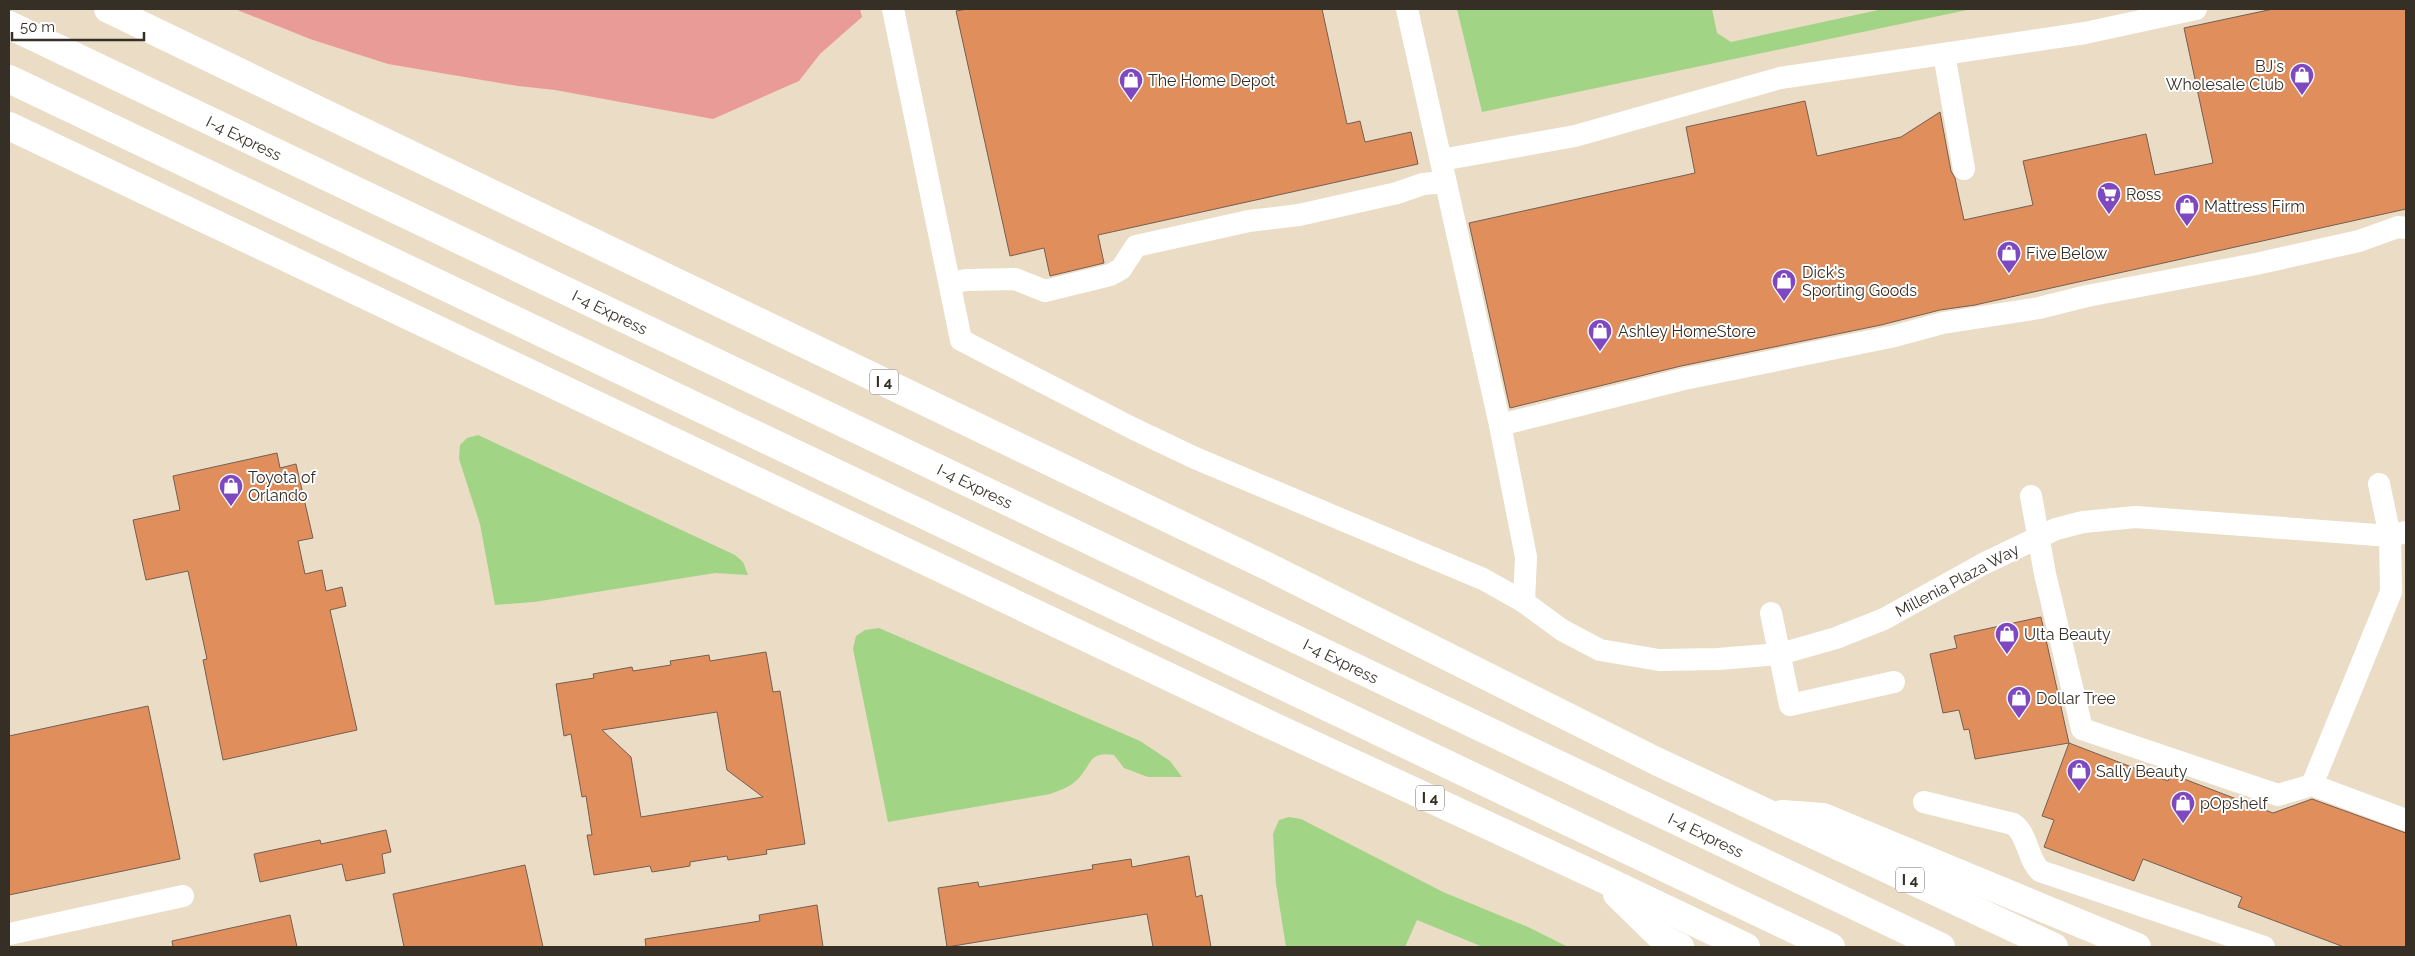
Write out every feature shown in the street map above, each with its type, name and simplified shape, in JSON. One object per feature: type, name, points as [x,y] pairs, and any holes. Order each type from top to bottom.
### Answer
[{"type":"highway","name":"I 4","points":[[108,9],[1266,566],[1656,761],[2054,947]]},
{"type":"highway","name":"I-4 Express","points":[[9,25],[1941,947]]},
{"type":"highway","points":[[9,80],[1831,947]]},
{"type":"highway","name":"I 4","points":[[9,126],[1260,720],[1600,877],[1746,947]]},
{"type":"highway","points":[[1766,813],[1823,817],[2137,947]]},
{"type":"highway","points":[[1600,877],[1662,938],[1680,947]]},
{"type":"street","points":[[893,9],[950,283],[966,280],[1016,279],[1045,291],[1110,275],[1121,269],[1136,246],[1249,221],[1299,215],[1397,193],[1423,184],[1443,171],[1780,78],[2085,33],[2196,9]]},
{"type":"street","points":[[1407,9],[1500,425],[1526,558],[1524,602]]},
{"type":"street","points":[[1944,54],[1964,169]]},
{"type":"street","points":[[1500,425],[1684,379],[1895,336],[1943,323],[2039,308],[2086,296],[2256,264],[2359,241],[2398,227],[2406,228]]},
{"type":"street","name":"Millenia Plaza Way","points":[[950,283],[961,340],[1134,429],[1195,458],[1483,579],[1524,602],[1562,630],[1600,650],[1659,660],[1718,659],[1780,654],[1836,638],[1884,619],[1983,564],[2056,529],[2083,522],[2136,517],[2398,534]]},
{"type":"street","points":[[2312,784],[2391,592],[2398,534],[2379,484]]},
{"type":"street","points":[[2031,496],[2045,574],[2082,729],[2278,795],[2312,784],[2406,820]]},
{"type":"street","points":[[1770,613],[1790,705],[1894,682]]},
{"type":"street","points":[[1924,802],[2013,824],[2019,828],[2034,864],[2040,871],[2264,947]]},
{"type":"street","points":[[9,934],[183,896]]},
{"type":"shaded area","points":[[235,9],[860,9],[862,17],[820,54],[799,81],[713,119],[555,90],[518,86],[388,64],[310,39]]},
{"type":"shaded area","points":[[1457,9],[1712,9],[1717,33],[1731,42],[1883,9],[1972,9],[1482,112]]},
{"type":"shaded area","points":[[478,435],[735,555],[743,562],[748,575],[715,573],[534,602],[495,605],[480,524],[459,459],[460,445],[467,438]]},
{"type":"shaded area","points":[[879,628],[1140,741],[1170,761],[1182,777],[1148,777],[1124,768],[1114,755],[1106,754],[1095,757],[1075,782],[1050,794],[888,822],[853,649],[856,636],[865,630]]},
{"type":"shaded area","points":[[1289,817],[1301,819],[1443,892],[1528,927],[1568,947],[1483,947],[1417,920],[1405,947],[1286,947],[1276,884],[1273,834],[1279,820]]},
{"type":"building","name":"The Home Depot","points":[[967,9],[1322,9],[1347,124],[1360,121],[1365,142],[1411,132],[1418,164],[1098,235],[1104,263],[1050,276],[1044,248],[1010,256],[956,11]]},
{"type":"building","points":[[2273,9],[2406,9],[2406,209],[1975,305],[1940,310],[1881,325],[1681,366],[1510,408],[1469,223],[1695,173],[1686,127],[1805,101],[1817,156],[1901,137],[1940,112],[1951,171],[1955,178],[1964,220],[2033,205],[2023,161],[2146,134],[2155,175],[2213,163],[2184,28]]},
{"type":"building","points":[[277,453],[280,468],[296,464],[313,538],[298,541],[305,574],[322,570],[326,591],[342,587],[346,606],[330,610],[357,730],[223,760],[203,660],[207,659],[188,571],[146,580],[133,520],[180,510],[173,476]]},
{"type":"building","points":[[2041,617],[2069,743],[1975,759],[1969,729],[1964,730],[1959,710],[1943,713],[1930,654],[1957,648],[1954,636]]},
{"type":"building","points":[[766,652],[773,692],[780,691],[805,844],[766,850],[767,854],[728,860],[727,856],[690,862],[690,866],[652,872],[650,866],[594,875],[587,835],[592,835],[586,796],[582,797],[571,734],[564,736],[556,684],[594,678],[593,674],[632,667],[633,671],[671,665],[670,661],[709,655],[710,661]],"holes":[[[717,712],[727,770],[763,797],[641,817],[631,757],[602,730]]]},
{"type":"building","points":[[148,706],[180,859],[9,895],[9,736]]},
{"type":"building","points":[[2069,743],[2168,781],[2171,774],[2273,813],[2312,799],[2406,833],[2406,947],[2344,947],[2238,907],[2242,897],[2143,859],[2134,881],[2044,847],[2054,820],[2042,816]]},
{"type":"building","points":[[386,830],[391,852],[382,854],[385,873],[346,881],[342,864],[260,882],[254,854],[320,840],[321,844]]},
{"type":"building","points":[[1189,856],[1196,897],[1202,895],[1211,947],[1153,947],[1147,914],[947,947],[938,888],[978,882],[979,887],[1093,869],[1092,865],[1131,859],[1132,867]]},
{"type":"building","points":[[525,865],[543,947],[404,947],[393,894]]},
{"type":"building","points":[[817,905],[823,947],[646,947],[645,939],[760,921],[759,915]]},
{"type":"building","points":[[290,915],[297,947],[173,947],[172,941]]},
{"type":"place","name":"BJ's Wholesale Club","points":[[2302,96]]},
{"type":"place","name":"The Home Depot","points":[[1131,101]]},
{"type":"place","name":"Ross","points":[[2109,215]]},
{"type":"place","name":"Mattress Firm","points":[[2187,227]]},
{"type":"place","name":"Five Below","points":[[2009,274]]},
{"type":"place","name":"Dick's Sporting Goods","points":[[1784,302]]},
{"type":"place","name":"Ashley HomeStore","points":[[1600,352]]},
{"type":"place","name":"Toyota of Orlando","points":[[231,507]]},
{"type":"place","name":"Ulta Beauty","points":[[2007,655]]},
{"type":"place","name":"Dollar Tree","points":[[2019,719]]},
{"type":"place","name":"Sally Beauty","points":[[2079,792]]},
{"type":"place","name":"pOpshelf","points":[[2183,824]]}]
